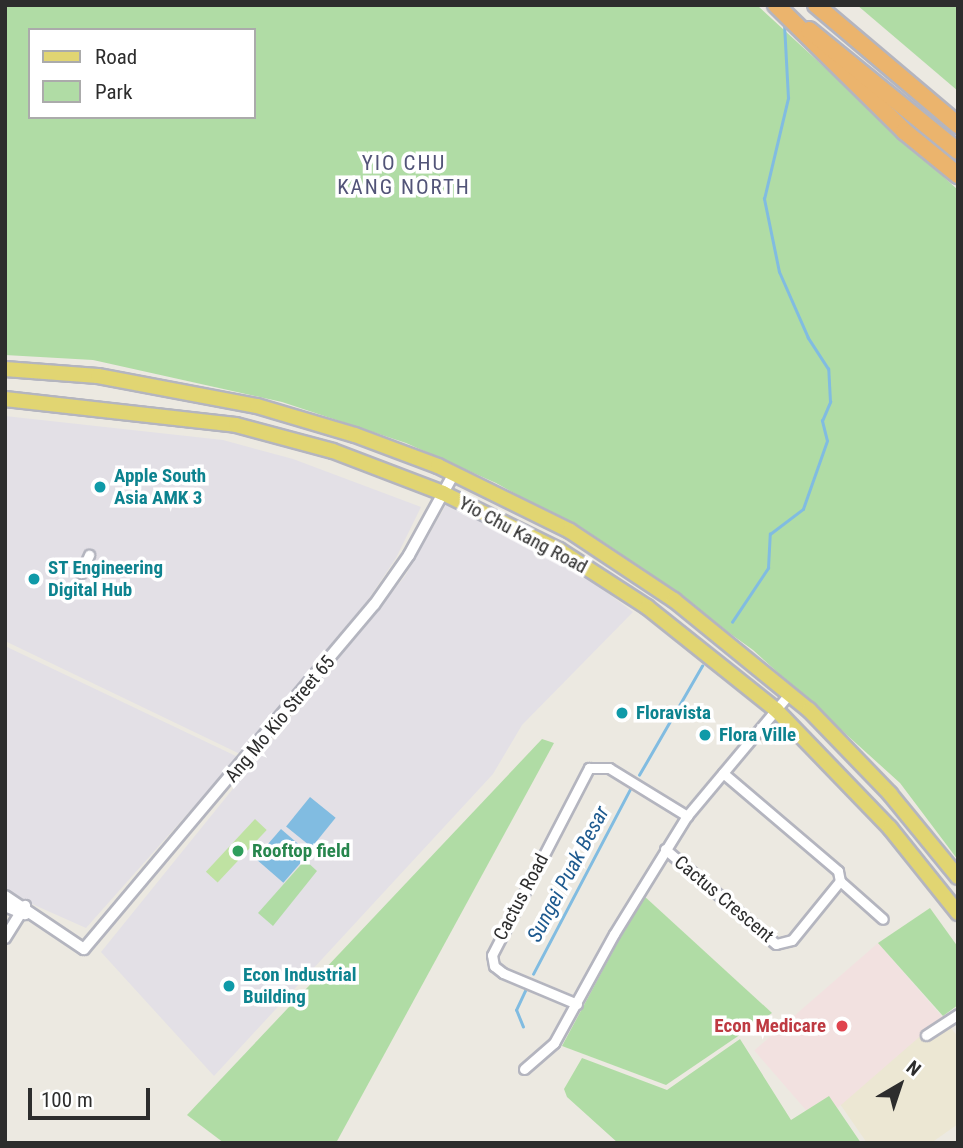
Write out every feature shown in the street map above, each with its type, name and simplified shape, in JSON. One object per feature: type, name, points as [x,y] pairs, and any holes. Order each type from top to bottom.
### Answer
[{"type":"highway","points":[[776,5],[958,151]]},
{"type":"highway","points":[[776,5],[894,122],[958,175]]},
{"type":"highway","points":[[816,5],[958,125]]},
{"type":"main road","name":"Yio Chu Kang Road","points":[[5,369],[98,376],[257,406],[355,435],[454,473],[569,531],[641,577],[790,693],[890,794],[958,877]]},
{"type":"main road","name":"Yio Chu Kang Road","points":[[5,399],[236,425],[334,451],[443,493],[559,550],[647,607],[776,710],[890,828],[958,913]]},
{"type":"street","name":"Ang Mo Kio Street 65","points":[[23,910],[84,949],[374,605],[454,473]]},
{"type":"street","points":[[81,573],[89,555]]},
{"type":"street","points":[[524,1069],[554,1043],[665,849],[687,816],[790,693]]},
{"type":"street","name":"Cactus Road","points":[[577,1004],[503,973],[494,965],[492,955],[590,768],[609,768],[687,816]]},
{"type":"street","points":[[723,773],[838,871],[840,881],[883,919]]},
{"type":"street","name":"Cactus Crescent","points":[[665,849],[776,944],[792,940],[840,881]]},
{"type":"street","points":[[5,896],[23,910]]},
{"type":"street","points":[[5,906],[23,910]]},
{"type":"street","points":[[5,937],[23,910]]},
{"type":"street","points":[[926,1035],[958,1014]]},
{"type":"shaded area","points":[[5,416],[223,440],[293,459],[421,507],[396,558],[368,600],[240,754],[5,641]]},
{"type":"shaded area","points":[[450,498],[542,544],[633,612],[522,725],[493,774],[214,1076],[101,952],[405,576]]},
{"type":"shaded area","points":[[5,646],[238,757],[86,928],[5,892]]},
{"type":"shaded area","name":"Econ Medicare","points":[[878,943],[942,1017],[819,1125],[754,1051]]},
{"type":"shaded area","points":[[942,1017],[958,1037],[958,1124],[931,1143],[867,1143],[831,1091]]},
{"type":"green space","points":[[5,5],[758,6],[958,190],[958,860],[900,783],[753,650],[604,543],[496,483],[406,443],[282,402],[93,360],[5,355]]},
{"type":"green space","points":[[857,5],[958,5],[958,91]]},
{"type":"green space","points":[[542,739],[554,743],[336,1143],[224,1143],[187,1115]]},
{"type":"green space","name":"Rooftop field","points":[[255,819],[267,830],[218,883],[206,872]]},
{"type":"green space","points":[[305,860],[317,871],[273,926],[258,913]]},
{"type":"green space","points":[[643,895],[772,1013],[666,1085],[562,1046]]},
{"type":"green space","points":[[930,908],[958,947],[958,1005],[943,1016],[878,943]]},
{"type":"green space","points":[[740,1039],[791,1120],[829,1096],[861,1143],[618,1143],[567,1097],[564,1089],[582,1058],[667,1090]]},
{"type":"water","name":"Rooftop field","points":[[310,797],[336,818],[312,847],[286,827]]},
{"type":"water","name":"Rooftop field","points":[[281,829],[309,853],[283,883],[255,858]]},
{"type":"waterway","name":"Sungei Puak Besar","points":[[732,622],[768,568],[770,534],[803,509],[827,441],[822,421],[830,402],[828,369],[808,338],[779,272],[764,199],[788,98],[784,25]]},
{"type":"waterway","name":"Sungei Puak Besar","points":[[639,775],[702,666]]},
{"type":"waterway","name":"Sungei Puak Besar","points":[[533,974],[630,789]]},
{"type":"waterway","name":"Sungei Puak Besar","points":[[523,1027],[516,1010],[526,989]]},
{"type":"place","name":"Apple South Asia AMK 3","points":[[100,487]]},
{"type":"place","name":"ST Engineering Digital Hub","points":[[34,579]]},
{"type":"place","name":"Floravista","points":[[622,713]]},
{"type":"place","name":"Flora Ville","points":[[705,735]]},
{"type":"place","name":"Rooftop field","points":[[238,851]]},
{"type":"place","name":"Econ Industrial Building","points":[[229,986]]},
{"type":"place","name":"Econ Medicare","points":[[842,1026]]},
{"type":"district","name":"YIO CHU KANG NORTH","points":[[404,175]]}]
